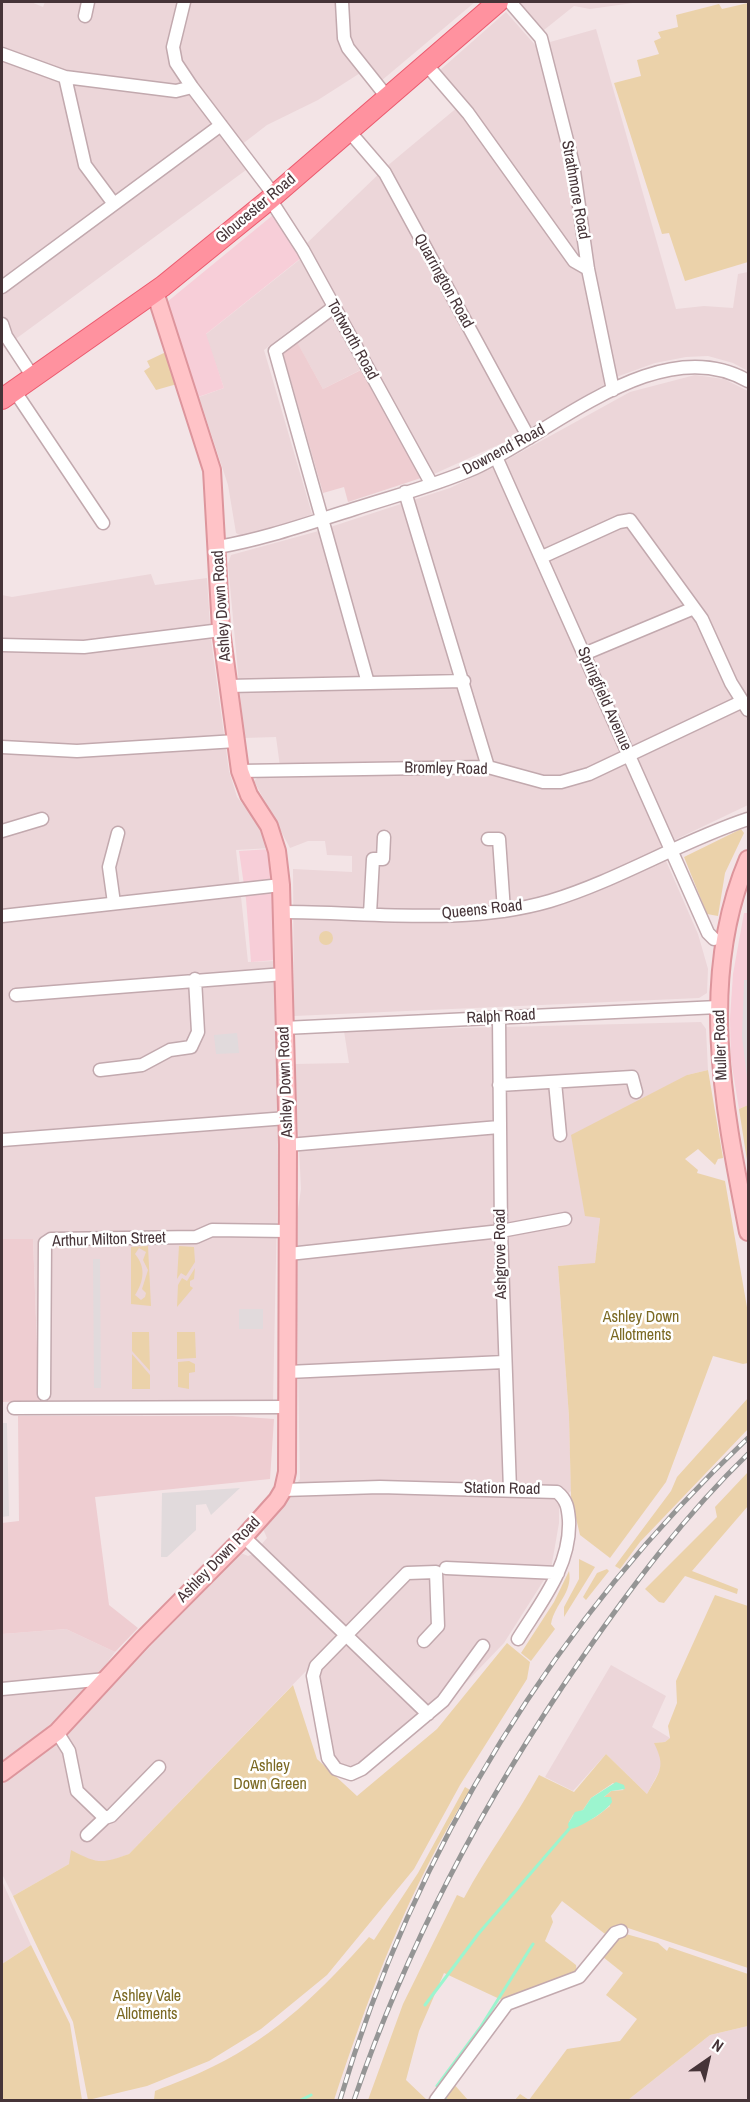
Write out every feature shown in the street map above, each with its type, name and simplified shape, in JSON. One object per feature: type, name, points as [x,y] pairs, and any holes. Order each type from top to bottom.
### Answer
[{"type":"main road","name":"Gloucester Road","points":[[8,395],[155,292],[272,197],[498,2]]},
{"type":"main road","name":"Ashley Down Road","points":[[2,1773],[57,1732],[244,1537],[283,1490],[287,1472],[288,1145],[282,912],[278,851],[269,826],[249,795],[240,771],[221,630],[212,470],[155,292]]},
{"type":"main road","name":"Muller Road","points":[[748,859],[728,926],[718,1007],[723,1097],[745,1196],[748,1232]]},
{"type":"street","points":[[85,16],[88,2]]},
{"type":"street","name":"Tortworth Road","points":[[184,2],[174,55],[192,87],[272,197],[431,483]]},
{"type":"street","points":[[342,2],[344,38],[348,48],[387,97]]},
{"type":"street","name":"Strathmore Road","points":[[510,2],[541,39],[573,164],[588,269],[613,390]]},
{"type":"street","points":[[2,54],[64,77],[176,91],[192,87]]},
{"type":"street","points":[[425,63],[468,113],[574,261],[588,269]]},
{"type":"street","points":[[64,77],[86,165],[114,204]]},
{"type":"street","points":[[2,287],[221,125]]},
{"type":"street","name":"Quarrington Road","points":[[348,130],[385,173],[529,438]]},
{"type":"street","points":[[334,307],[275,351],[320,519],[368,683]]},
{"type":"street","points":[[2,324],[6,336],[33,377]]},
{"type":"street","name":"Downend Road","points":[[218,547],[270,536],[474,468],[613,390],[667,370],[692,366],[721,368],[748,381]]},
{"type":"street","points":[[8,395],[103,522]]},
{"type":"street","name":"Springfield Avenue","points":[[496,457],[671,852],[708,933],[714,939]]},
{"type":"street","points":[[405,492],[464,681],[488,768]]},
{"type":"street","points":[[542,557],[628,519],[694,608],[745,706]]},
{"type":"street","points":[[584,654],[694,608]]},
{"type":"street","points":[[2,645],[84,647],[221,630]]},
{"type":"street","points":[[228,686],[464,681]]},
{"type":"street","name":"Bromley Road","points":[[240,771],[488,768],[543,782],[561,782],[589,774],[628,755],[745,706]]},
{"type":"street","points":[[2,747],[77,751],[236,741]]},
{"type":"street","points":[[2,831],[42,819]]},
{"type":"street","name":"Queens Road","points":[[282,912],[444,916],[504,911],[549,901],[601,884],[748,819]]},
{"type":"street","points":[[114,903],[109,867],[118,833]]},
{"type":"street","points":[[370,914],[373,859],[383,859],[384,837]]},
{"type":"street","points":[[488,839],[499,839],[504,911]]},
{"type":"street","points":[[2,916],[281,885]]},
{"type":"street","points":[[16,995],[195,979],[284,974]]},
{"type":"street","points":[[100,1070],[142,1065],[170,1050],[191,1047],[198,1032],[195,979]]},
{"type":"street","name":"Ralph Road","points":[[285,1028],[718,1007]]},
{"type":"street","name":"Ashgrove Road","points":[[499,1018],[504,1362],[510,1490]]},
{"type":"street","points":[[499,1085],[632,1077],[636,1092]]},
{"type":"street","points":[[555,1082],[560,1135]]},
{"type":"street","points":[[2,1140],[287,1118]]},
{"type":"street","points":[[288,1145],[499,1127]]},
{"type":"street","points":[[289,1254],[501,1231],[565,1219]]},
{"type":"street","name":"Arthur Milton Street","points":[[44,1394],[45,1243],[51,1239],[196,1237],[212,1230],[288,1230]]},
{"type":"street","points":[[288,1372],[504,1362]]},
{"type":"street","points":[[14,1408],[287,1407]]},
{"type":"street","name":"Station Road","points":[[283,1490],[392,1487],[557,1492],[567,1502],[568,1544],[558,1573],[518,1639]]},
{"type":"street","points":[[244,1537],[428,1714]]},
{"type":"street","points":[[446,1568],[558,1573]]},
{"type":"street","points":[[424,1641],[438,1626],[436,1572],[407,1573],[318,1664],[313,1673],[328,1758],[332,1766],[346,1774],[359,1772],[448,1695],[466,1666],[483,1646]]},
{"type":"street","points":[[2,1689],[106,1679]]},
{"type":"street","points":[[57,1732],[69,1751],[76,1791],[105,1818]]},
{"type":"street","points":[[87,1835],[105,1818],[111,1816],[159,1767]]},
{"type":"street","points":[[433,2097],[507,2004],[579,1977],[615,1933],[621,1931]]},
{"type":"shaded area","points":[[2,2],[31,2],[43,7],[45,2],[475,2],[381,81],[368,68],[318,100],[267,125],[232,152],[246,170],[2,349]]},
{"type":"shaded area","points":[[519,2],[640,2],[590,9],[574,6],[544,30]]},
{"type":"shaded area","points":[[506,12],[536,46],[596,29],[676,309],[704,306],[733,308],[738,274],[748,272],[748,371],[733,363],[708,356],[686,357],[655,363],[619,376],[509,440],[434,474],[372,364],[323,389],[290,330],[264,350],[312,514],[272,529],[241,536],[236,533],[228,485],[199,397],[224,388],[205,335],[308,253],[305,245],[386,167],[465,101],[439,71]]},
{"type":"shaded area","points":[[273,215],[301,258],[206,334],[224,388],[198,397],[167,302]]},
{"type":"shaded area","points":[[297,342],[323,389],[361,370],[421,478],[348,502],[344,487],[323,493],[283,353]]},
{"type":"shaded area","points":[[695,375],[724,379],[748,391],[748,805],[660,847],[698,934],[708,969],[707,993],[699,998],[294,1016],[293,869],[352,872],[352,856],[327,855],[325,841],[308,841],[290,848],[254,781],[260,775],[281,774],[276,737],[244,738],[228,564],[231,555],[315,532],[450,488],[492,468],[630,392]]},
{"type":"shaded area","points":[[151,574],[155,585],[207,578],[211,640],[229,771],[237,797],[262,828],[271,848],[236,850],[248,962],[276,961],[278,1164],[273,1402],[39,1401],[33,1239],[3,1240],[2,595],[12,597]]},
{"type":"shaded area","points":[[271,849],[276,960],[251,962],[246,899],[239,851]]},
{"type":"shaded area","points":[[744,913],[748,913],[748,1105],[739,1109],[731,1060],[730,1018],[733,974]]},
{"type":"shaded area","points":[[744,980],[748,980],[748,1085],[742,1037]]},
{"type":"shaded area","points":[[701,1022],[706,1029],[708,1070],[687,1075],[600,1218],[595,1264],[558,1266],[569,1417],[571,1491],[559,1502],[559,1523],[551,1569],[504,1643],[451,1698],[363,1776],[335,1760],[321,1681],[307,1670],[129,1854],[105,1863],[69,1864],[13,1896],[2,1874],[2,1778],[67,1732],[241,1553],[248,1556],[253,1554],[267,1538],[263,1529],[300,1479],[296,1223],[301,1189],[295,1064],[349,1063],[344,1031]]},
{"type":"shaded area","points":[[237,1033],[239,1053],[216,1054],[214,1035]]},
{"type":"shaded area","points":[[2,1197],[3,1239],[33,1239],[39,1401],[2,1402]]},
{"type":"shaded area","points":[[93,1259],[100,1259],[101,1388],[94,1388]]},
{"type":"shaded area","points":[[239,1309],[263,1309],[263,1329],[239,1329]]},
{"type":"shaded area","points":[[18,1416],[232,1416],[274,1419],[270,1479],[95,1497],[109,1605],[138,1628],[115,1652],[66,1629],[2,1634],[2,1523],[19,1521]]},
{"type":"shaded area","points":[[2,1423],[7,1423],[9,1516],[2,1517]]},
{"type":"shaded area","points":[[240,1488],[211,1515],[206,1504],[196,1505],[196,1530],[167,1557],[161,1557],[162,1493]]},
{"type":"shaded area","points":[[66,1629],[115,1652],[83,1696],[49,1731],[2,1760],[2,1634]]},
{"type":"shaded area","points":[[611,1665],[666,1696],[652,1727],[670,1738],[665,1742],[655,1743],[662,1759],[662,1766],[647,1794],[606,1754],[573,1791],[545,1777]]},
{"type":"shaded area","points":[[616,1782],[624,1785],[625,1789],[611,1791],[604,1797],[611,1797],[612,1802],[609,1806],[585,1823],[569,1829],[568,1824],[575,1812],[583,1810],[591,1798]]},
{"type":"shaded area","points":[[2,1881],[31,1945],[2,1964]]},
{"type":"shaded area","points":[[748,2026],[748,2098],[744,2100],[628,2100],[710,2035]]},
{"type":"green space","points":[[748,3],[748,262],[685,281],[669,233],[662,234],[614,83],[641,76],[637,60],[659,54],[654,41],[661,38],[658,32],[678,27],[676,15],[719,4],[722,9]]},
{"type":"green space","points":[[166,352],[177,384],[156,390],[144,371],[150,367],[147,361]]},
{"type":"green space","points":[[741,829],[744,833],[725,873],[718,916],[707,914],[684,857]]},
{"type":"green space","points":[[323,931],[329,931],[333,938],[329,945],[323,945],[319,941],[319,935]]},
{"type":"green space","name":"Ashley Down Allotments","points":[[708,1070],[723,1158],[718,1159],[715,1165],[698,1149],[685,1159],[698,1170],[697,1173],[725,1181],[748,1313],[748,1363],[743,1364],[713,1356],[666,1482],[610,1558],[580,1535],[571,1497],[569,1417],[558,1266],[595,1263],[600,1218],[585,1216],[571,1135],[687,1075]]},
{"type":"green space","points":[[748,1105],[748,1167],[739,1109]]},
{"type":"green space","points":[[148,1246],[151,1306],[131,1304],[131,1247]],"holes":[[[139,1248],[146,1252],[143,1260],[148,1270],[142,1289],[146,1293],[141,1300],[135,1295],[142,1274],[141,1264],[135,1254]]]},
{"type":"green space","points":[[179,1246],[194,1247],[195,1262],[186,1276],[181,1273],[177,1279]]},
{"type":"green space","points":[[195,1268],[194,1279],[190,1281],[190,1286],[193,1288],[177,1307],[178,1285],[182,1278],[187,1281]]},
{"type":"green space","points":[[132,1332],[149,1332],[150,1371],[132,1351]]},
{"type":"green space","points":[[177,1332],[195,1332],[196,1358],[177,1359]]},
{"type":"green space","points":[[132,1354],[150,1375],[150,1389],[132,1389]]},
{"type":"green space","points":[[189,1361],[195,1364],[195,1372],[189,1373],[189,1389],[178,1387],[178,1362]]},
{"type":"green space","points":[[748,1398],[748,1429],[640,1542],[620,1569],[615,1566],[671,1491],[677,1477]]},
{"type":"green space","points":[[748,1472],[748,1506],[692,1571],[738,1589],[737,1594],[685,1576],[664,1603],[659,1602],[645,1589],[717,1517],[715,1507]]},
{"type":"green space","points":[[579,1559],[595,1567],[564,1617],[564,1607],[579,1579]]},
{"type":"green space","points":[[607,1569],[609,1571],[586,1600],[583,1597],[597,1573]]},
{"type":"green space","points":[[569,1571],[570,1579],[566,1592],[551,1624],[555,1629],[531,1661],[521,1653],[554,1602]]},
{"type":"green space","points":[[715,1595],[748,1606],[748,1968],[628,1928],[621,1928],[609,1937],[562,1901],[551,1916],[553,1922],[545,1941],[576,1965],[577,1973],[506,2002],[444,1973],[419,2031],[406,2080],[427,2100],[368,2100],[403,2004],[457,1895],[464,1898],[539,1775],[574,1792],[606,1754],[647,1794],[660,1769],[660,1758],[654,1743],[665,1742],[670,1738],[668,1726],[677,1703],[676,1681]],"holes":[[[613,1783],[624,1790],[611,1791],[604,1797],[610,1806],[595,1817],[581,1823],[569,1822],[573,1815],[583,1810],[591,1798]]]},
{"type":"green space","name":"Ashley Vale Allotments","points":[[507,1643],[530,1662],[527,1679],[460,1785],[414,1869],[327,1975],[261,2029],[209,2061],[147,2086],[88,2100],[73,2022],[13,1896],[69,1864],[71,1850],[100,1861],[112,1860],[129,1854],[293,1685],[317,1759],[357,1796],[437,1729]]},
{"type":"green space","points":[[465,1787],[470,1790],[428,1864],[393,1941],[334,2100],[154,2100],[155,2091],[207,2070],[258,2040],[317,1992],[369,1937],[374,1940],[418,1873]]},
{"type":"green space","points":[[626,1934],[658,1943],[667,1951],[669,1947],[748,1974],[748,2026],[710,2035],[628,2100],[529,2100],[567,2049],[620,2041],[637,2019],[606,1995],[623,1973],[603,1957],[618,1937]]},
{"type":"green space","points":[[31,1945],[70,2024],[82,2100],[2,2100],[2,1964]]},
{"type":"green space","points":[[452,2082],[468,2100],[439,2100]]},
{"type":"green space","points":[[520,2094],[529,2100],[515,2100]]},
{"type":"waterway","points":[[425,2005],[479,1933],[569,1829]]},
{"type":"waterway","points":[[437,2086],[480,2028],[533,1944]]},
{"type":"waterway","points":[[301,2100],[311,2095]]},
{"type":"railway","points":[[340,2100],[371,2007],[408,1916],[452,1827],[500,1742],[555,1660],[614,1582],[679,1508],[748,1438]]},
{"type":"railway","points":[[354,2100],[375,2041],[425,1927],[482,1816],[514,1763],[547,1710],[620,1604],[681,1526],[748,1454]]},
{"type":"park label","name":"Ashley Down Green","points":[[270,1776]]}]
